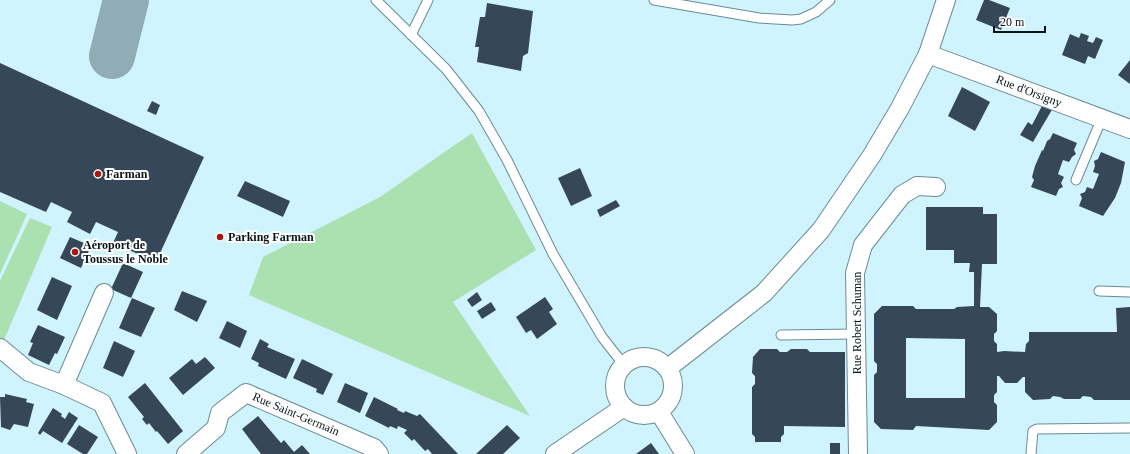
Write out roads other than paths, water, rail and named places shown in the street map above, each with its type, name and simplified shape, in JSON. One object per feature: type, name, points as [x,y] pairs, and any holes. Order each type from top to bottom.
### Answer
[{"type":"street","points":[[668,368],[764,293],[821,230],[872,155],[900,108],[928,54],[946,0]]},
{"type":"street","name":"Rue d'Orsigny","points":[[928,54],[1130,129]]},
{"type":"street","name":"Rue Robert Schuman","points":[[858,454],[855,273],[863,245],[902,195],[917,186],[936,187]]},
{"type":"street","points":[[64,386],[104,293]]},
{"type":"street","points":[[0,348],[28,372],[64,386],[102,404],[127,454]]},
{"type":"street","points":[[651,357],[660,361],[668,368],[674,384],[673,394],[665,407],[659,412],[647,415],[639,414],[624,407],[618,399],[615,386],[618,372],[624,364],[636,358],[651,357]]},
{"type":"street","name":"Rue Saint-Germain","points":[[186,454],[216,428],[220,413],[246,393],[374,448],[380,454]]},
{"type":"street","points":[[554,454],[624,407]]},
{"type":"street","points":[[659,412],[685,454]]},
{"type":"lane","points":[[376,0],[446,69],[479,112],[507,160],[553,254],[602,337],[624,364]]},
{"type":"lane","points":[[411,35],[428,0]]},
{"type":"lane","points":[[654,0],[759,18],[785,20],[801,19],[809,16],[823,7],[830,0]]},
{"type":"lane","points":[[1076,180],[1102,118]]},
{"type":"lane","points":[[1099,291],[1130,292]]},
{"type":"lane","points":[[781,335],[856,334]]},
{"type":"lane","points":[[1031,454],[1033,431],[1037,428],[1130,428]]},
{"type":"place","name":"Farman","points":[[98,174]]},
{"type":"place","name":"Parking Farman","points":[[220,237]]},
{"type":"place","name":"Aéroport de Toussus le Noble","points":[[75,252]]}]
